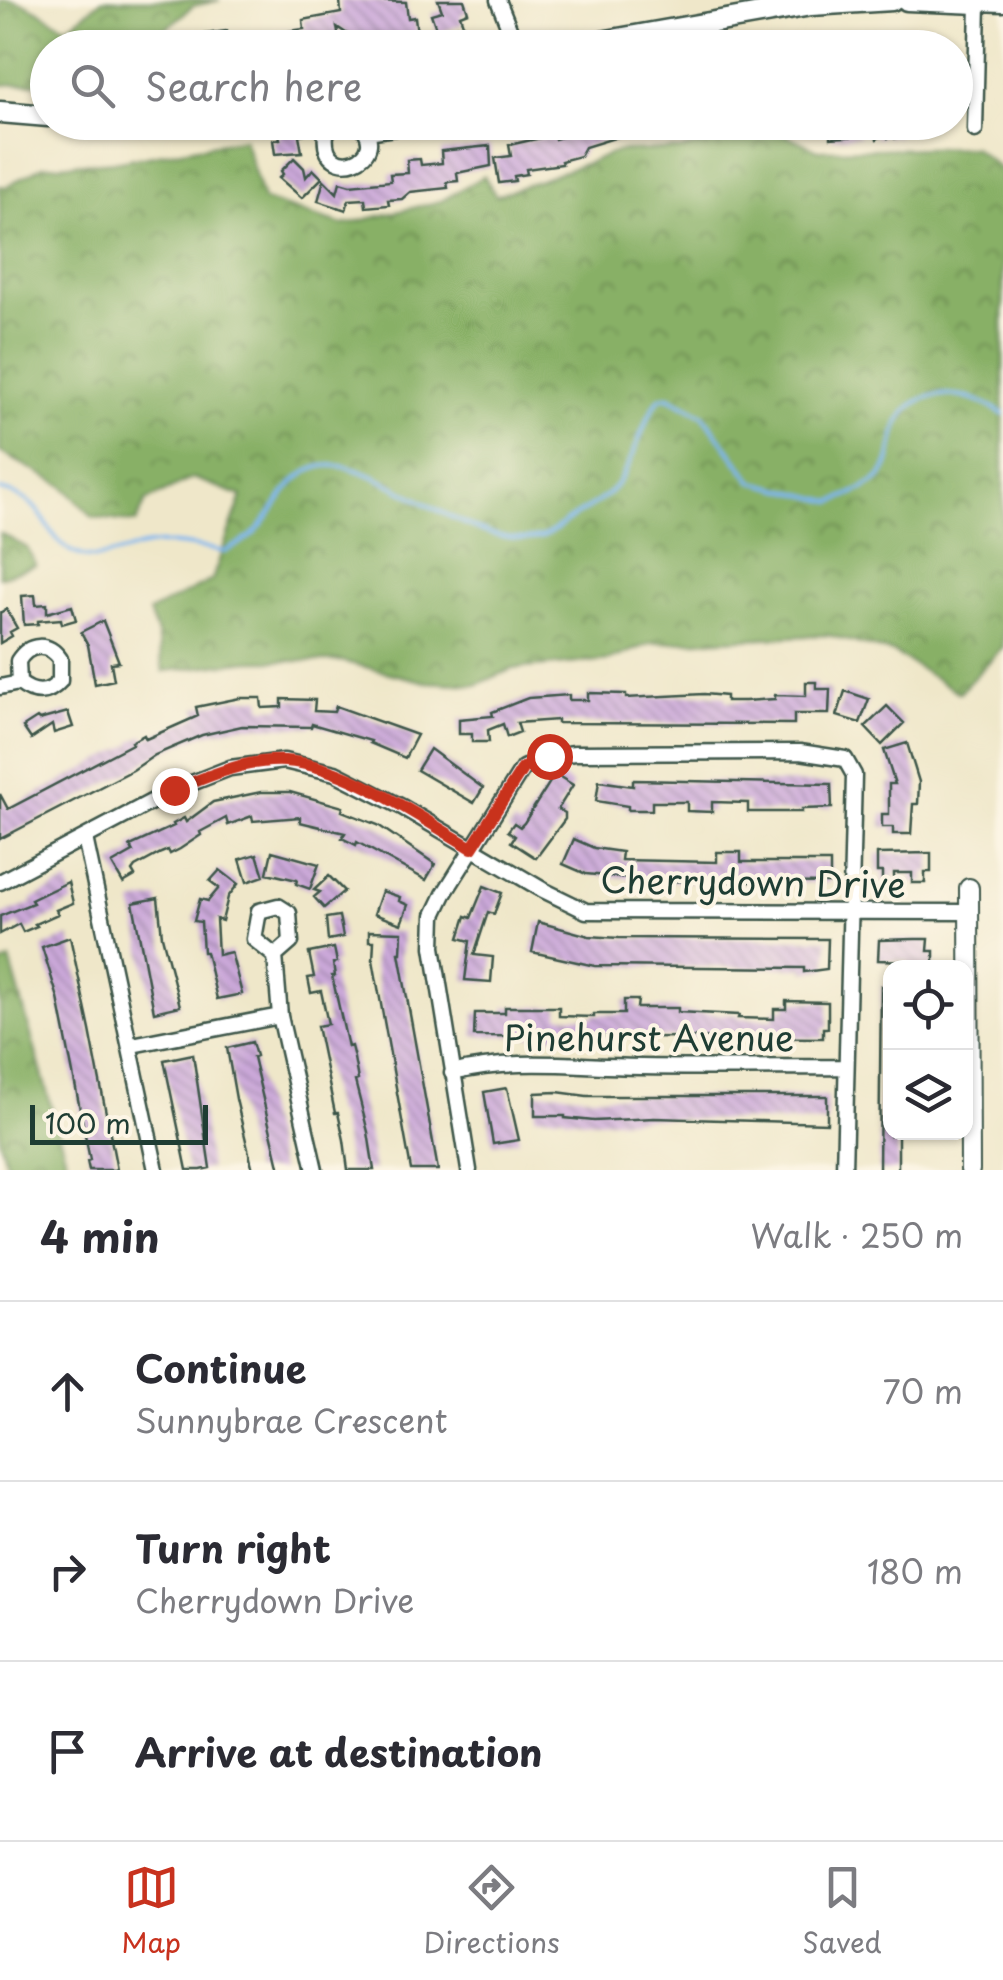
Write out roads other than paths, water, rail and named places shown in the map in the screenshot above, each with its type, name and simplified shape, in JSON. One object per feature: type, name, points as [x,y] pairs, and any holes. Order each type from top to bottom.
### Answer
[{"type":"main road","points":[[666,30],[775,10],[892,0]]},
{"type":"main road","points":[[906,0],[978,2]]},
{"type":"main road","points":[[0,112],[30,114]]},
{"type":"street","points":[[498,0],[510,30]]},
{"type":"street","points":[[975,130],[978,2],[1003,4]]},
{"type":"street","points":[[326,140],[330,156],[342,163],[362,158],[369,146],[367,140]]},
{"type":"street","points":[[0,687],[19,683]]},
{"type":"street","points":[[469,1170],[432,947],[434,916],[523,768],[549,756],[574,752],[800,752],[845,759],[854,775],[844,1170]]},
{"type":"street","name":"Cherrydown Drive","points":[[0,882],[174,790],[230,768],[284,761],[336,773],[586,911],[969,912]]},
{"type":"street","points":[[86,838],[156,1170]]},
{"type":"street","points":[[969,888],[970,1170]]},
{"type":"street","points":[[274,956],[280,1016],[315,1170]]},
{"type":"street","points":[[132,1045],[280,1016]]},
{"type":"street","name":"Pinehurst Avenue","points":[[452,1074],[486,1065],[540,1062],[846,1067]]},
{"type":"waterway","points":[[0,490],[30,503],[58,540],[88,557],[158,544],[225,552],[259,528],[298,478],[319,467],[342,466],[368,474],[484,532],[513,539],[541,537],[611,491],[626,470],[660,398],[669,397],[703,415],[753,482],[833,502],[882,475],[889,463],[899,422],[919,401],[932,396],[961,396],[1003,414]]}]
